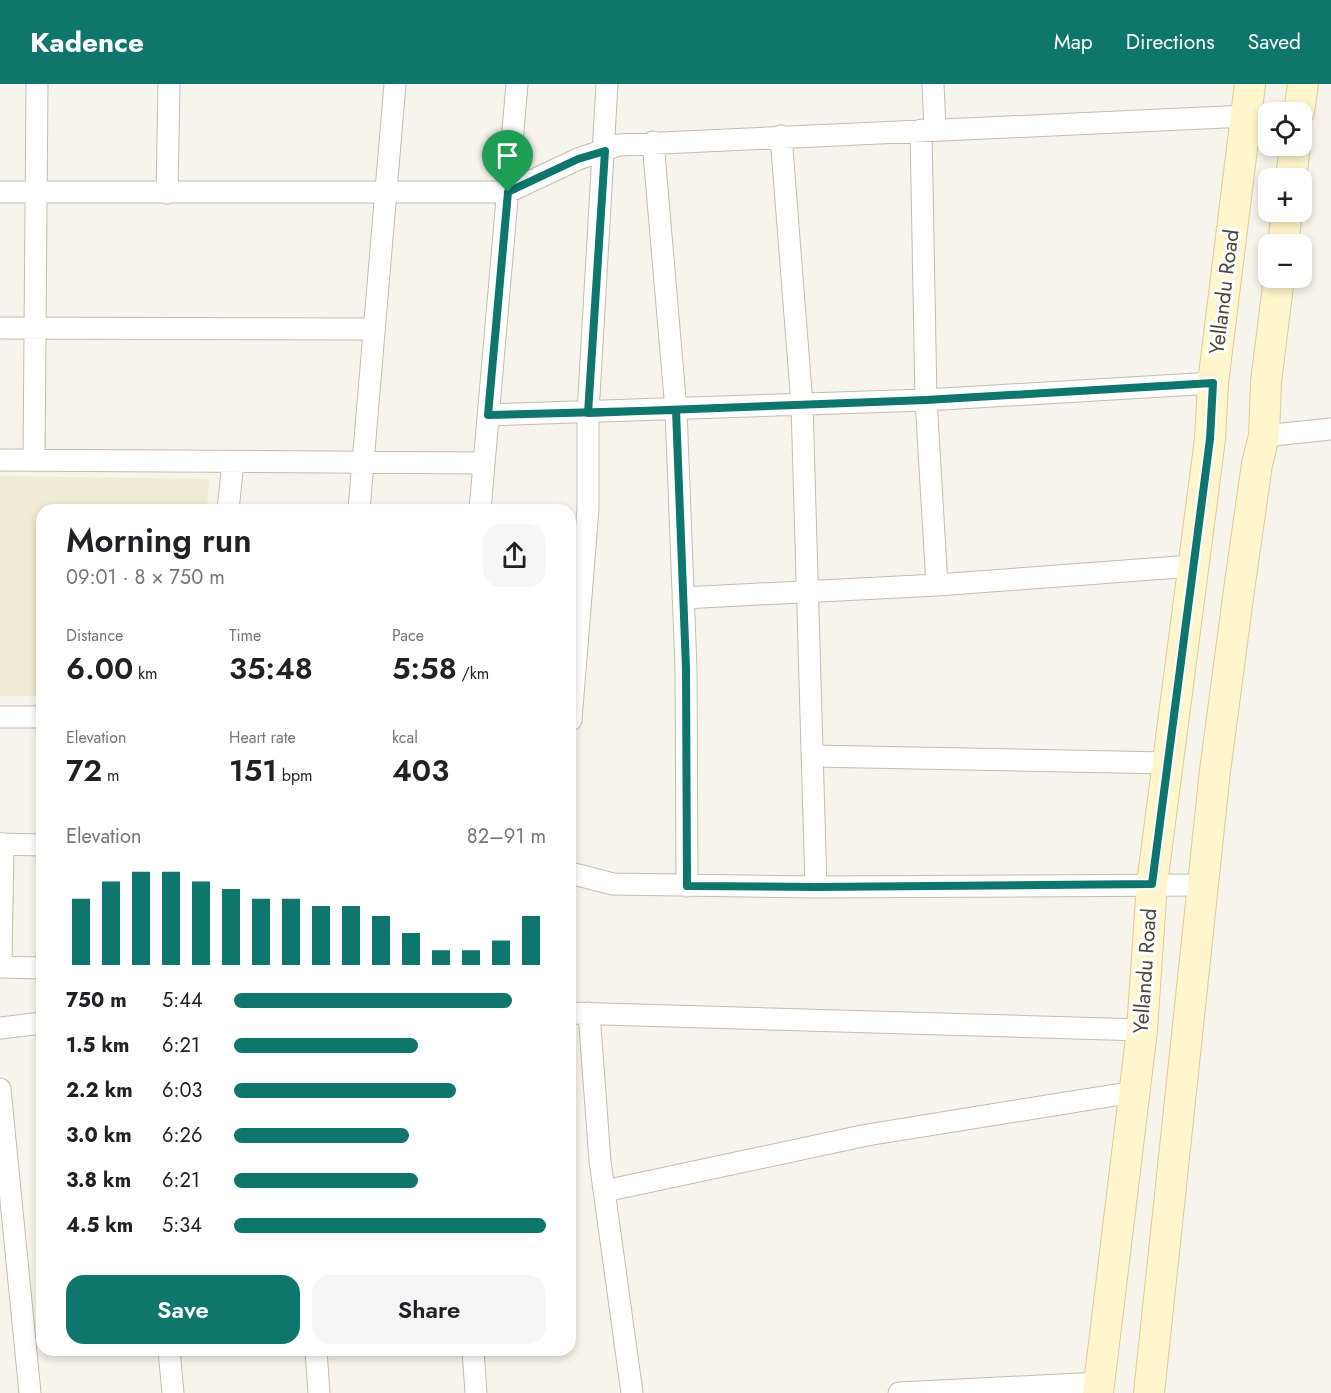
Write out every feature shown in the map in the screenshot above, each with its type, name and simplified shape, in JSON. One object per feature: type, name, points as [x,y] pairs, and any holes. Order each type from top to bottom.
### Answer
[{"type":"main road","name":"Yellandu Road","points":[[1098,1388],[1142,1030],[1152,884],[1210,439],[1213,383],[1250,84]]},
{"type":"main road","points":[[1300,102],[1303,84]]},
{"type":"main road","points":[[1149,1393],[1202,885],[1239,590],[1257,464],[1264,436],[1266,382],[1278,288]]},
{"type":"street","points":[[34,460],[37,84]]},
{"type":"street","points":[[168,194],[169,84]]},
{"type":"street","points":[[359,504],[395,84]]},
{"type":"street","points":[[481,504],[517,84]]},
{"type":"street","points":[[576,650],[588,509],[588,413],[605,151],[607,84]]},
{"type":"street","points":[[933,84],[928,130],[926,400],[937,585]]},
{"type":"street","points":[[0,192],[36,194],[508,192],[578,159],[619,145],[1246,116]]},
{"type":"street","points":[[781,136],[802,405],[816,887]]},
{"type":"street","points":[[653,142],[676,410],[683,598],[687,886]]},
{"type":"street","points":[[0,328],[374,329]]},
{"type":"street","points":[[488,415],[926,400],[1213,383]]},
{"type":"street","points":[[1264,436],[1331,429]]},
{"type":"street","points":[[0,460],[484,463]]},
{"type":"street","points":[[229,504],[233,462]]},
{"type":"street","points":[[683,598],[937,585],[1192,566]]},
{"type":"street","points":[[0,717],[36,717]]},
{"type":"street","points":[[812,756],[1167,763]]},
{"type":"street","points":[[36,845],[2,844],[1,967],[36,968]]},
{"type":"street","points":[[576,874],[614,884],[687,886],[1202,885]]},
{"type":"street","points":[[632,1393],[579,1013],[1142,1030]]},
{"type":"street","points":[[0,1028],[36,1024]]},
{"type":"street","points":[[0,1089],[30,1393]]},
{"type":"street","points":[[604,1191],[867,1135],[1134,1092]]},
{"type":"street","points":[[170,1356],[173,1393]]},
{"type":"street","points":[[316,1356],[319,1393]]},
{"type":"street","points":[[473,1356],[476,1393]]},
{"type":"street","points":[[899,1393],[1098,1388]]},
{"type":"shaded area","points":[[0,476],[209,479],[207,504],[36,504],[36,696],[0,696]]},
{"type":"route","points":[[508,192],[488,415],[588,413],[676,410],[686,668],[687,886],[1152,884],[1210,439],[1213,383],[926,400],[588,413],[605,151],[578,159],[508,192]]}]
